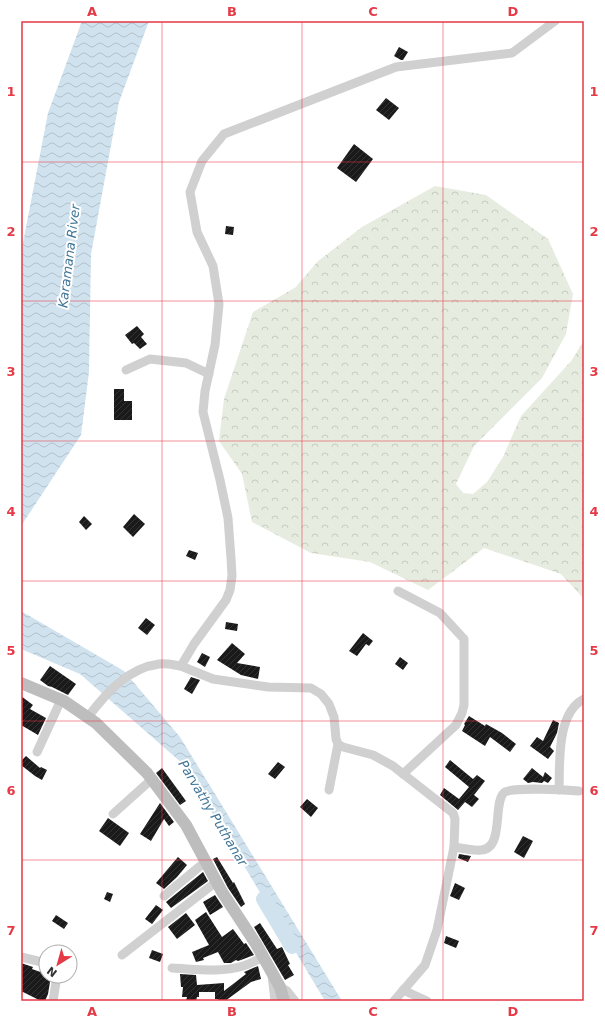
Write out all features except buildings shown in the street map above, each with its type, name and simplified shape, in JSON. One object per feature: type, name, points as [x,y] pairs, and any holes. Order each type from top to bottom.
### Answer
[{"type":"street","points":[[181,666],[194,644],[226,600],[230,590],[232,576],[232,558],[228,518],[203,412],[205,390],[215,345],[219,304],[213,266],[197,232],[190,192],[202,161],[224,134],[396,67],[512,53],[555,21]]},
{"type":"street","points":[[126,370],[150,359],[186,363],[209,374]]},
{"type":"street","points":[[398,591],[440,613],[464,639],[464,705],[462,714],[456,725],[403,774]]},
{"type":"street","points":[[88,717],[101,700],[115,686],[144,667],[161,663],[181,666],[213,679],[268,686],[311,688],[322,694],[330,704],[334,717],[336,739],[338,744],[329,790]]},
{"type":"street","points":[[21,683],[61,700],[88,717],[96,723],[152,779],[186,825],[216,882],[280,987],[284,1001]]},
{"type":"street","points":[[559,790],[564,726],[572,711],[584,699]]},
{"type":"street","points":[[37,752],[61,700]]},
{"type":"street","points":[[338,744],[342,747],[373,755],[403,774],[453,813],[456,819],[454,847],[437,930],[425,965],[394,1001]]},
{"type":"street","points":[[113,814],[152,779]]},
{"type":"street","points":[[454,847],[482,850],[489,847],[494,840],[501,797],[504,793],[510,791],[531,790],[578,791]]},
{"type":"street","points":[[164,896],[205,862]]},
{"type":"street","points":[[122,955],[216,882]]},
{"type":"street","points":[[21,957],[38,961]]},
{"type":"street","points":[[172,968],[224,970],[243,966],[263,957]]},
{"type":"street","points":[[272,973],[275,1001]]},
{"type":"street","points":[[53,1001],[56,984]]},
{"type":"street","points":[[280,987],[287,990],[295,1001]]},
{"type":"street","points":[[403,990],[427,1001]]},
{"type":"green space","points":[[435,186],[486,195],[548,239],[573,294],[566,334],[542,378],[474,446],[456,484],[463,493],[473,494],[487,482],[503,457],[521,416],[572,360],[584,340],[584,599],[561,574],[484,548],[428,590],[370,562],[311,553],[252,522],[242,474],[219,441],[224,399],[253,312],[296,287],[317,262],[362,227]]},
{"type":"water","name":"Karamana River","points":[[82,21],[149,21],[119,102],[91,254],[89,372],[81,435],[21,526],[21,253],[48,113]]},
{"type":"water","points":[[21,611],[124,671],[180,737],[342,1001],[325,1001],[183,764],[80,674],[21,649]]},
{"type":"waterway","name":"Parvathy Puthanar","points":[[264,899],[292,946]]}]
